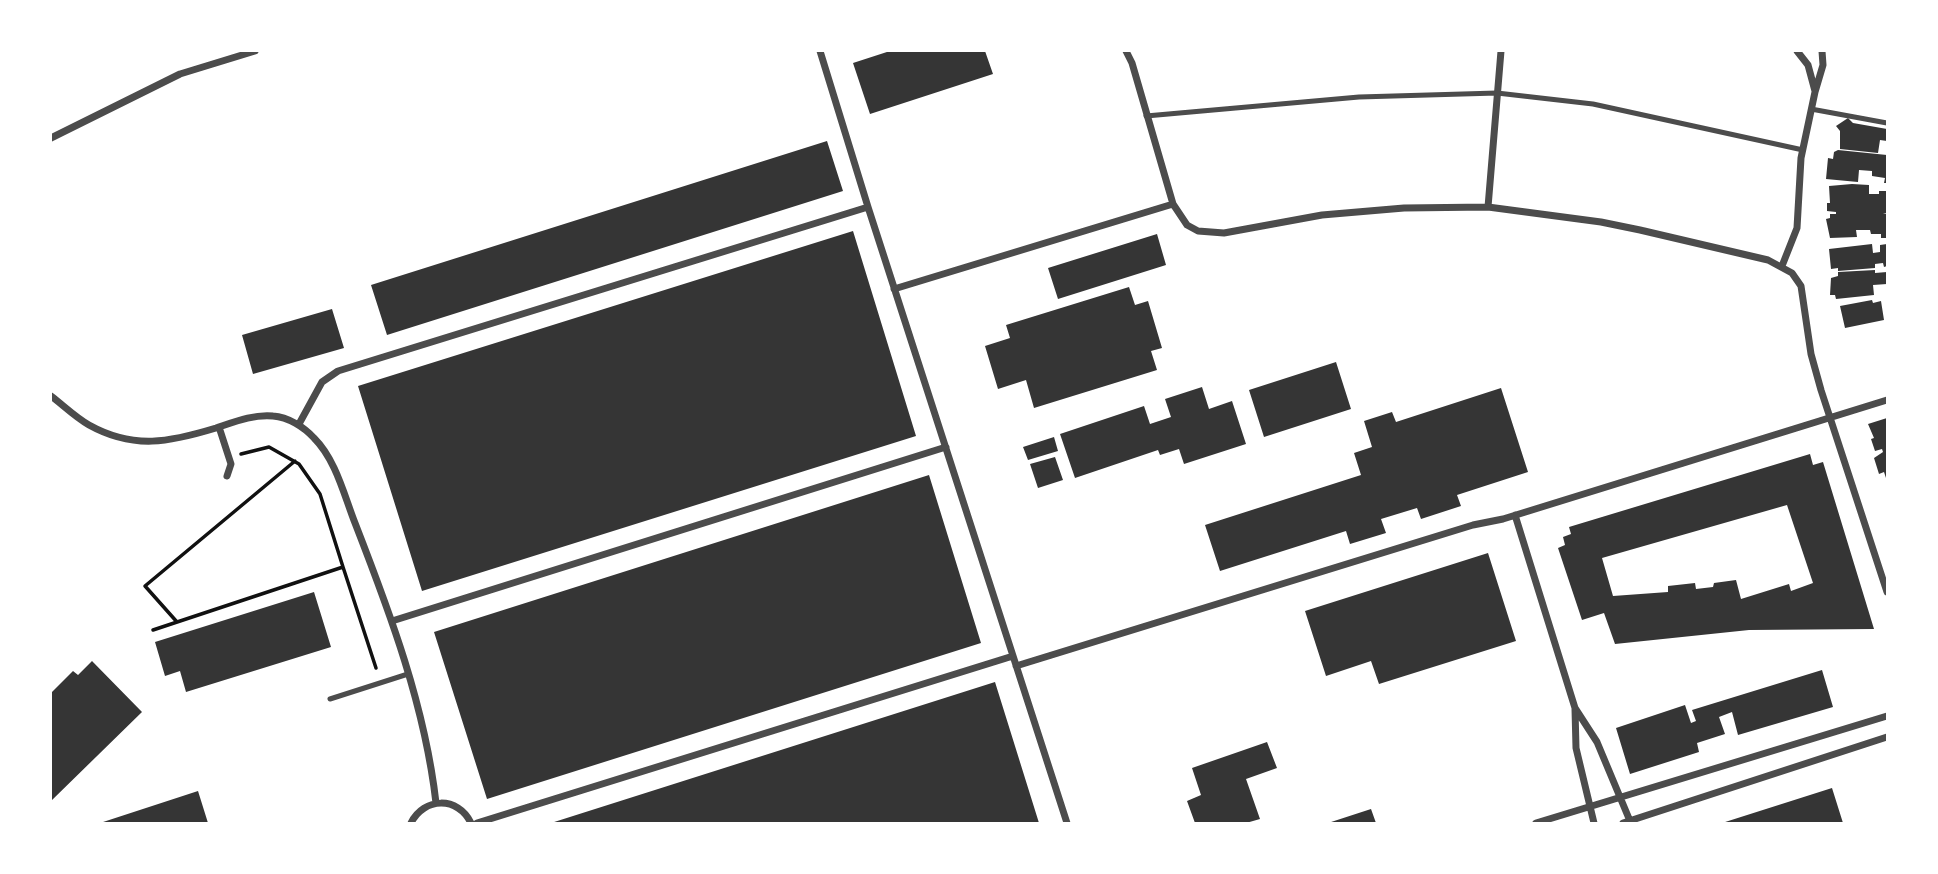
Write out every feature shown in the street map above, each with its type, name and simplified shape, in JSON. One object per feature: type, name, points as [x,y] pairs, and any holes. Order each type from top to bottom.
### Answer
[{"type":"street","points":[[51,138],[180,74],[255,51]]},
{"type":"street","points":[[820,51],[894,289],[1068,823]]},
{"type":"street","points":[[1126,51],[1132,63],[1173,204],[1187,225],[1198,231],[1211,233],[1322,215],[1404,208],[1488,207],[1601,222],[1768,260],[1782,266],[1798,279],[1801,286],[1811,354],[1887,592]]},
{"type":"street","points":[[1488,207],[1501,51]]},
{"type":"street","points":[[1797,51],[1808,65],[1815,92]]},
{"type":"street","points":[[1782,266],[1797,228],[1803,150],[1823,65],[1822,51]]},
{"type":"street","points":[[894,289],[1173,204]]},
{"type":"street","points":[[299,424],[322,382],[338,370],[868,207]]},
{"type":"street","points":[[51,396],[88,424],[119,438],[148,443],[178,439],[247,418],[273,416],[299,424],[316,439],[332,463],[392,621],[421,720],[436,803]]},
{"type":"street","points":[[1016,666],[1887,401]]},
{"type":"street","points":[[219,427],[232,464],[228,476]]},
{"type":"street","points":[[392,621],[946,447]]},
{"type":"street","points":[[1515,515],[1575,708],[1597,742],[1626,822],[1887,737]]},
{"type":"street","points":[[477,823],[1013,656]]},
{"type":"street","points":[[1575,708],[1576,748],[1594,823]]},
{"type":"street","points":[[1536,823],[1887,716]]},
{"type":"street","points":[[410,822],[426,806],[436,803],[454,805],[462,810],[471,823]]},
{"type":"lane","points":[[1146,116],[1359,97],[1497,93],[1593,103],[1803,150]]},
{"type":"lane","points":[[1811,109],[1887,123]]},
{"type":"lane","points":[[330,699],[408,674]]},
{"type":"path","points":[[229,456],[269,447],[295,461],[320,494],[376,668]]},
{"type":"path","points":[[177,622],[145,586],[295,461]]},
{"type":"path","points":[[153,630],[343,567]]},
{"type":"building","points":[[890,51],[985,51],[993,74],[870,114],[853,63]]},
{"type":"building","points":[[1848,118],[1853,123],[1887,129],[1887,141],[1880,140],[1878,153],[1840,149],[1840,131],[1836,126]]},
{"type":"building","points":[[827,141],[843,191],[387,335],[371,285]]},
{"type":"building","points":[[1838,150],[1887,155],[1887,183],[1884,183],[1885,178],[1872,176],[1872,171],[1859,170],[1858,182],[1826,179],[1828,158],[1833,159],[1834,152]]},
{"type":"building","points":[[1869,185],[1869,194],[1887,191],[1887,213],[1883,214],[1887,214],[1887,238],[1881,238],[1881,234],[1871,234],[1870,230],[1856,230],[1857,237],[1830,238],[1826,219],[1836,212],[1827,211],[1827,203],[1830,203],[1829,186]]},
{"type":"building","points":[[853,231],[916,436],[422,591],[358,386]]},
{"type":"building","points":[[1157,234],[1166,265],[1058,299],[1048,268]]},
{"type":"building","points":[[1872,244],[1873,253],[1880,252],[1880,245],[1887,244],[1887,266],[1884,267],[1883,263],[1875,264],[1875,268],[1838,271],[1838,268],[1831,269],[1829,249]]},
{"type":"building","points":[[1875,270],[1875,273],[1887,272],[1887,284],[1873,285],[1874,295],[1836,299],[1835,295],[1830,295],[1831,278],[1838,276],[1838,272]]},
{"type":"building","points":[[1129,287],[1135,305],[1148,301],[1162,348],[1151,351],[1157,370],[1034,408],[1026,380],[998,389],[985,346],[1010,338],[1006,325]]},
{"type":"building","points":[[1872,300],[1873,303],[1881,301],[1884,320],[1845,328],[1840,306]]},
{"type":"building","points":[[332,309],[344,348],[253,374],[242,335]]},
{"type":"building","points":[[1336,362],[1351,409],[1264,437],[1249,390]]},
{"type":"building","points":[[1202,387],[1209,409],[1232,401],[1246,444],[1184,464],[1179,449],[1160,455],[1158,450],[1075,478],[1060,434],[1144,406],[1150,424],[1171,417],[1165,399]]},
{"type":"building","points":[[1501,388],[1528,472],[1457,495],[1461,506],[1421,519],[1417,508],[1381,519],[1386,533],[1350,544],[1346,531],[1220,571],[1205,525],[1361,475],[1354,453],[1372,447],[1364,421],[1392,412],[1396,422]]},
{"type":"building","points":[[1887,418],[1887,481],[1884,472],[1879,474],[1874,458],[1883,452],[1882,449],[1875,451],[1871,439],[1874,438],[1868,424]]},
{"type":"building","points":[[1054,437],[1058,451],[1028,460],[1023,447]]},
{"type":"building","points":[[1810,454],[1813,465],[1823,462],[1874,629],[1749,630],[1615,644],[1604,613],[1582,620],[1558,548],[1565,545],[1563,537],[1571,534],[1569,527]],"holes":[[[1787,505],[1813,583],[1791,591],[1789,584],[1741,599],[1736,580],[1714,583],[1713,587],[1696,589],[1695,583],[1668,586],[1668,592],[1613,596],[1602,558]]]},
{"type":"building","points":[[1055,457],[1063,480],[1038,488],[1030,464]]},
{"type":"building","points":[[929,475],[981,643],[487,799],[434,632]]},
{"type":"building","points":[[1488,553],[1516,641],[1379,684],[1371,661],[1326,676],[1305,611]]},
{"type":"building","points":[[314,592],[331,647],[186,692],[180,671],[165,676],[155,642]]},
{"type":"building","points":[[92,661],[142,712],[51,801],[51,693],[73,671],[78,675]]},
{"type":"building","points":[[1822,670],[1833,707],[1738,735],[1732,712],[1719,717],[1725,734],[1697,743],[1699,752],[1630,774],[1616,728],[1685,705],[1691,723],[1696,721],[1692,710]]},
{"type":"building","points":[[995,682],[1039,823],[551,823]]},
{"type":"building","points":[[1267,742],[1277,768],[1246,779],[1260,819],[1246,823],[1195,823],[1187,801],[1201,795],[1192,768]]},
{"type":"building","points":[[1832,788],[1843,823],[1722,823]]},
{"type":"building","points":[[198,791],[208,823],[100,823]]},
{"type":"building","points":[[1371,809],[1376,823],[1328,823]]}]
